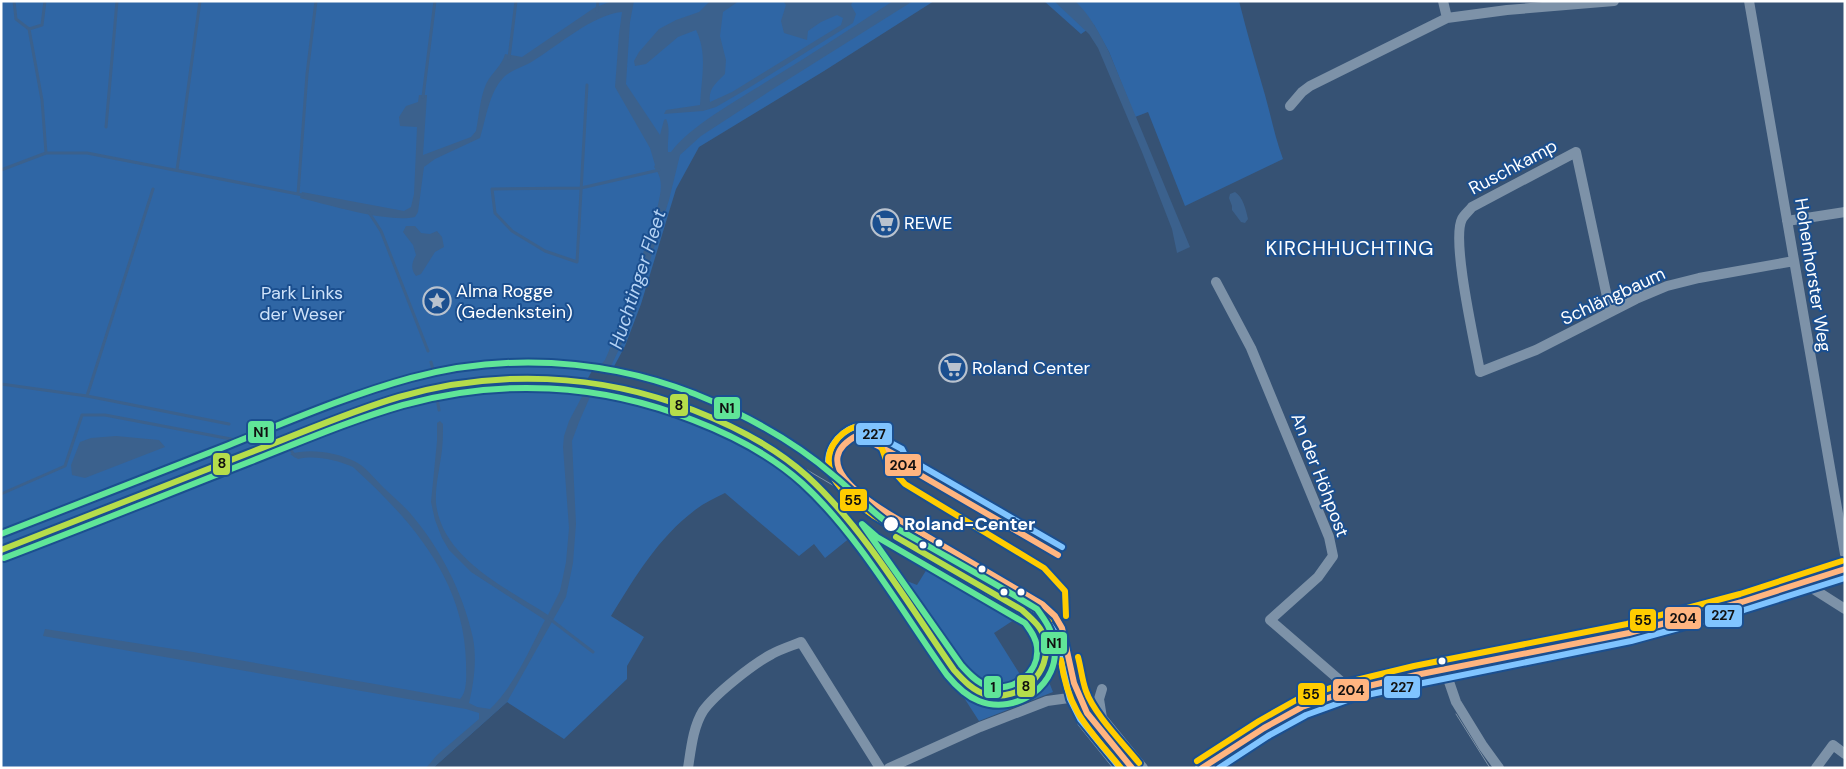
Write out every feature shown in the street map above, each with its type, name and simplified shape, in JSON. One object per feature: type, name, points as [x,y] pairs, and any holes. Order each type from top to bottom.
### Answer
[{"type":"main road","points":[[1202,768],[1264,728],[1302,707],[1351,690],[1629,632],[1742,602],[1845,569]]},
{"type":"street","points":[[1443,1],[1447,18]]},
{"type":"street","points":[[1290,106],[1310,86],[1447,18],[1507,10],[1614,1]]},
{"type":"street","name":"Hohenhorster Weg","points":[[1749,1],[1845,554]]},
{"type":"street","name":"Ruschkamp","points":[[1480,372],[1461,262],[1459,240],[1461,220],[1472,207],[1576,152],[1610,312]]},
{"type":"street","points":[[1787,221],[1845,212]]},
{"type":"street","name":"Schlängbaum","points":[[1480,372],[1536,350],[1610,312],[1667,286],[1699,278],[1794,261]]},
{"type":"street","name":"An der Höhpost","points":[[1216,282],[1251,348],[1328,537],[1333,556],[1318,577],[1270,620],[1351,690]]},
{"type":"street","points":[[1804,583],[1845,609]]},
{"type":"street","points":[[688,768],[699,720],[709,704],[721,692],[772,653],[801,642],[880,768]]},
{"type":"street","points":[[1445,670],[1456,702],[1499,768]]},
{"type":"street","points":[[1102,689],[1099,699],[1102,718],[1143,768]]},
{"type":"street","points":[[889,768],[963,734],[1048,700],[1069,698]]},
{"type":"street","points":[[1082,722],[1119,768]]},
{"type":"street","points":[[1816,768],[1833,745],[1845,754]]},
{"type":"green space","name":"Park Links der Weser","points":[[1,1],[934,1],[699,147],[676,189],[641,304],[625,346],[611,372],[607,371],[596,388],[632,394],[701,419],[755,450],[807,487],[851,537],[825,558],[814,544],[799,556],[725,493],[698,507],[658,546],[638,573],[611,616],[644,637],[627,666],[627,679],[564,739],[507,702],[433,768],[1,768]]},
{"type":"green space","points":[[1044,1],[1239,1],[1283,159],[1185,206],[1148,112],[1135,117],[1109,52],[1094,25],[1081,34]]},
{"type":"green space","points":[[927,569],[969,593],[1020,616],[994,633],[1021,676],[1002,689],[990,687],[971,677],[959,665],[928,622],[902,579],[917,585]]},
{"type":"green space","points":[[950,676],[975,695],[992,702],[1012,701],[1023,697],[1036,689],[1047,677],[1053,692],[979,721]]},
{"type":"water","name":"Huchtinger Fleet","points":[[612,1],[634,1],[630,22],[626,84],[660,135],[664,120],[666,119],[669,130],[668,152],[671,152],[679,142],[715,114],[893,1],[913,1],[701,136],[680,155],[669,200],[626,335],[612,364],[590,397],[572,441],[576,524],[573,563],[566,597],[507,702],[433,768],[426,768],[437,755],[479,719],[479,713],[466,709],[43,636],[45,629],[193,652],[460,699],[463,696],[466,682],[463,632],[456,604],[445,578],[431,553],[414,530],[395,508],[353,467],[326,459],[298,459],[290,454],[305,451],[331,453],[358,463],[369,472],[407,509],[431,541],[457,587],[473,638],[475,663],[469,703],[477,707],[490,709],[499,700],[521,667],[545,620],[471,572],[449,550],[442,538],[431,502],[437,423],[440,421],[443,424],[443,433],[436,503],[441,523],[450,540],[463,556],[479,570],[548,615],[560,591],[566,562],[569,528],[563,447],[564,436],[569,421],[596,370],[605,360],[624,315],[661,190],[659,176],[654,167],[650,148],[615,87],[622,12],[611,14],[588,25],[503,78],[494,91],[488,106],[480,138],[435,159],[424,167],[418,212],[415,217],[390,218],[342,209],[300,198],[302,192],[404,211],[411,207],[414,194],[417,127],[400,126],[399,117],[406,106],[418,102],[419,95],[427,95],[423,155],[471,137],[476,131],[486,84],[502,62],[505,54],[522,57],[594,8]]},
{"type":"water","points":[[710,1],[739,1],[723,12],[720,36],[726,60],[725,74],[711,90],[710,102],[732,92],[841,25],[843,18],[837,15],[821,22],[808,31],[807,40],[784,33],[781,21],[786,5],[783,1],[853,1],[851,5],[856,14],[853,23],[716,107],[703,111],[664,114],[666,110],[700,105],[703,58],[700,39],[696,30],[678,37],[646,64],[635,66],[634,61],[639,52],[659,29],[676,20],[699,12]]},
{"type":"water","points":[[1054,1],[1075,1],[1090,19],[1102,38],[1190,247],[1177,253],[1172,229],[1098,48],[1089,34]]},
{"type":"water","points":[[1235,192],[1242,200],[1245,208],[1248,219],[1245,223],[1241,222],[1232,210],[1229,198],[1230,194]]},
{"type":"water","points":[[406,226],[415,226],[421,233],[430,234],[437,231],[442,237],[444,247],[435,252],[421,274],[416,276],[412,266],[416,255],[413,245],[403,232]]},
{"type":"water","points":[[116,436],[159,440],[165,447],[85,478],[72,475],[71,465],[80,442],[91,438]]},
{"type":"pier","points":[[593,369],[610,372],[598,389],[583,387]]},
{"type":"waterway","points":[[14,1],[16,19],[29,29],[42,100],[46,153]]},
{"type":"waterway","points":[[29,29],[42,25],[45,1]]},
{"type":"waterway","points":[[106,127],[117,1]]},
{"type":"waterway","points":[[177,170],[200,1]]},
{"type":"waterway","points":[[298,194],[307,74],[316,1]]},
{"type":"waterway","points":[[423,97],[435,1]]},
{"type":"waterway","points":[[509,58],[516,1]]},
{"type":"waterway","points":[[597,11],[598,1]]},
{"type":"waterway","points":[[587,85],[577,262],[545,251],[512,231],[495,213],[492,189],[581,188],[659,170]]},
{"type":"waterway","points":[[1,170],[46,153],[87,153],[303,195]]},
{"type":"waterway","points":[[1,384],[87,396],[153,189]]},
{"type":"waterway","points":[[368,211],[381,231],[428,351]]},
{"type":"waterway","points":[[431,362],[434,373]]},
{"type":"waterway","points":[[87,396],[229,424]]},
{"type":"waterway","points":[[437,398],[439,410]]},
{"type":"waterway","points":[[1,494],[65,466],[82,415],[105,415],[236,440],[282,422],[283,425]]},
{"type":"waterway","points":[[290,449],[295,456]]},
{"type":"waterway","points":[[550,619],[593,652]]},
{"type":"tram line","points":[[773,450],[1042,608],[1058,626],[1063,640],[1075,696],[1089,721],[1128,768]]},
{"type":"tram line","points":[[905,552],[964,586],[1016,607]]},
{"type":"tram line","points":[[1456,714],[1490,768]]},
{"type":"transit line","name":"N1","points":[[1,534],[319,409],[411,378],[452,369],[493,364],[575,365],[616,371],[656,381],[695,394],[733,411],[772,432],[822,465],[889,524],[1037,609],[1052,634],[1055,658],[1051,671],[1044,683],[1033,693],[1021,700],[1007,704],[979,701],[958,687],[947,675],[861,550],[823,503],[777,463],[722,432],[658,408],[622,398],[550,388],[513,388],[439,396],[364,417],[4,558]]},
{"type":"transit line","name":"8","points":[[1,550],[342,416],[399,397],[473,382],[510,379],[584,382],[621,388],[693,410],[738,430],[781,455],[807,476],[848,519],[885,569],[954,670],[965,682],[983,693],[1000,696],[1011,694],[1031,682],[1044,664],[1046,652],[1044,635],[1036,624],[1022,610],[896,537]]},
{"type":"transit line","name":"55","points":[[1049,622],[1037,611],[874,516],[856,502],[839,486],[829,466],[829,456],[838,438],[857,426],[877,435],[888,465],[905,484],[1044,568],[1065,591],[1066,616]]},
{"type":"transit line","name":"227","points":[[1062,547],[906,457],[902,449],[861,427],[852,428],[843,433],[830,450],[828,464],[831,473],[847,495],[858,504],[1037,611],[1048,622],[1054,631],[1070,699],[1080,719],[1120,768]]},
{"type":"transit line","name":"204","points":[[1058,555],[898,462],[897,456],[858,435],[844,445],[838,456],[839,467],[845,478],[866,499],[1042,604],[1055,616],[1062,628],[1074,683],[1087,713],[1132,768]]},
{"type":"transit line","name":"1","points":[[862,524],[877,537],[1025,623],[1031,631],[1037,647],[1037,656],[1029,673],[1023,679],[1007,687],[984,685],[973,677],[961,665],[862,524]]},
{"type":"transit line","name":"55","points":[[1197,761],[1259,721],[1298,699],[1348,682],[1414,666],[1627,624],[1740,594],[1842,561]]},
{"type":"transit line","name":"204","points":[[1202,768],[1264,728],[1302,707],[1351,690],[1416,675],[1629,633],[1742,602],[1845,569]]},
{"type":"transit line","name":"227","points":[[1219,768],[1268,736],[1306,715],[1353,698],[1631,641],[1744,610],[1845,578]]},
{"type":"transit line","name":"55","points":[[1078,657],[1085,687],[1095,709],[1139,763]]},
{"type":"transit line","name":"55","points":[[1061,660],[1064,678],[1075,707],[1090,730],[1121,768]]},
{"type":"place","name":"REWE","points":[[885,223]]},
{"type":"place","name":"Alma Rogge (Gedenkstein)","points":[[437,301]]},
{"type":"place","name":"Roland Center","points":[[953,368]]},
{"type":"place","name":"Roland-Center","points":[[891,524]]},
{"type":"district","name":"KIRCHHUCHTING","points":[[1350,248]]}]
